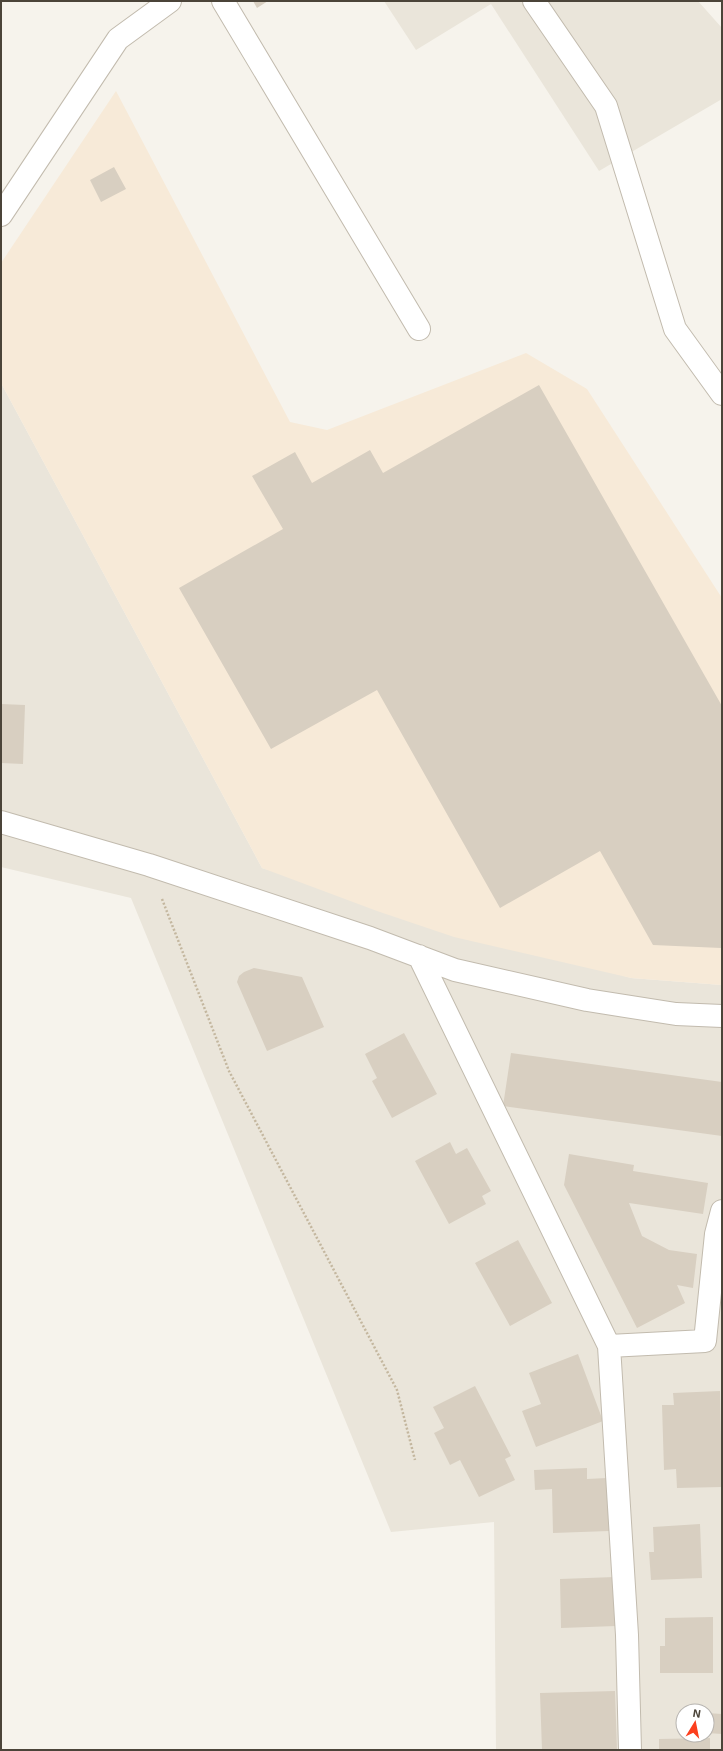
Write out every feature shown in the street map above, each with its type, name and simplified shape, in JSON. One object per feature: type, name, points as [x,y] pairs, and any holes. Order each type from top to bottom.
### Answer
[{"type":"street","points":[[1,216],[118,39],[170,1]]},
{"type":"street","points":[[223,1],[419,329]]},
{"type":"street","points":[[534,1],[606,106],[674,329],[722,394]]},
{"type":"street","points":[[1,822],[149,865],[370,938],[456,970],[587,1000],[676,1014],[722,1016]]},
{"type":"street","points":[[419,956],[609,1346],[627,1635],[630,1750]]},
{"type":"street","points":[[609,1346],[705,1341],[716,1234],[722,1211]]},
{"type":"path","points":[[149,865],[229,1071],[398,1390],[415,1460]]},
{"type":"shaded area","points":[[384,1],[698,1],[722,28],[722,99],[599,171],[491,4],[416,50]]},
{"type":"shaded area","points":[[116,91],[290,422],[327,430],[526,353],[587,389],[722,598],[722,985],[631,978],[454,937],[377,911],[262,868],[1,383],[1,263]]},
{"type":"shaded area","points":[[1,383],[262,868],[631,978],[722,985],[722,1750],[496,1750],[494,1522],[391,1532],[131,898],[1,867]]},
{"type":"building","points":[[253,1],[268,1],[257,8]]},
{"type":"building","points":[[114,167],[126,189],[101,202],[90,180]]},
{"type":"building","points":[[539,385],[722,706],[721,948],[653,945],[600,851],[500,908],[377,690],[271,749],[179,588],[283,529],[252,476],[295,452],[312,483],[370,450],[383,473]]},
{"type":"building","points":[[1,704],[25,705],[23,764],[1,763]]},
{"type":"building","points":[[254,968],[302,977],[324,1027],[267,1051],[237,982],[239,976]]},
{"type":"building","points":[[404,1033],[437,1094],[392,1118],[372,1081],[377,1078],[365,1054]]},
{"type":"building","points":[[511,1053],[722,1082],[722,1136],[503,1106]]},
{"type":"building","points":[[450,1142],[456,1154],[467,1148],[491,1191],[482,1196],[486,1204],[449,1224],[415,1161]]},
{"type":"building","points":[[569,1154],[634,1165],[633,1171],[708,1183],[703,1214],[629,1203],[642,1236],[669,1250],[697,1254],[693,1288],[677,1285],[685,1303],[637,1328],[564,1185]]},
{"type":"building","points":[[518,1240],[552,1303],[510,1326],[475,1263]]},
{"type":"building","points":[[578,1354],[603,1421],[536,1447],[522,1411],[541,1404],[529,1373]]},
{"type":"building","points":[[475,1386],[511,1456],[505,1459],[515,1480],[479,1497],[460,1460],[450,1465],[434,1433],[444,1428],[433,1407]]},
{"type":"building","points":[[720,1391],[722,1487],[677,1488],[676,1469],[664,1470],[662,1405],[674,1405],[673,1393]]},
{"type":"building","points":[[587,1468],[587,1479],[607,1478],[609,1531],[553,1533],[552,1489],[535,1490],[534,1470]]},
{"type":"building","points":[[700,1524],[702,1578],[651,1580],[649,1552],[654,1552],[653,1527]]},
{"type":"building","points":[[615,1577],[616,1626],[561,1628],[560,1579]]},
{"type":"building","points":[[713,1617],[713,1673],[660,1673],[660,1646],[665,1646],[665,1618]]},
{"type":"building","points":[[615,1691],[617,1750],[542,1750],[540,1693]]},
{"type":"building","points":[[715,1714],[722,1714],[722,1734],[715,1734]]},
{"type":"building","points":[[659,1739],[675,1739],[675,1743],[710,1743],[710,1750],[659,1750]]}]
